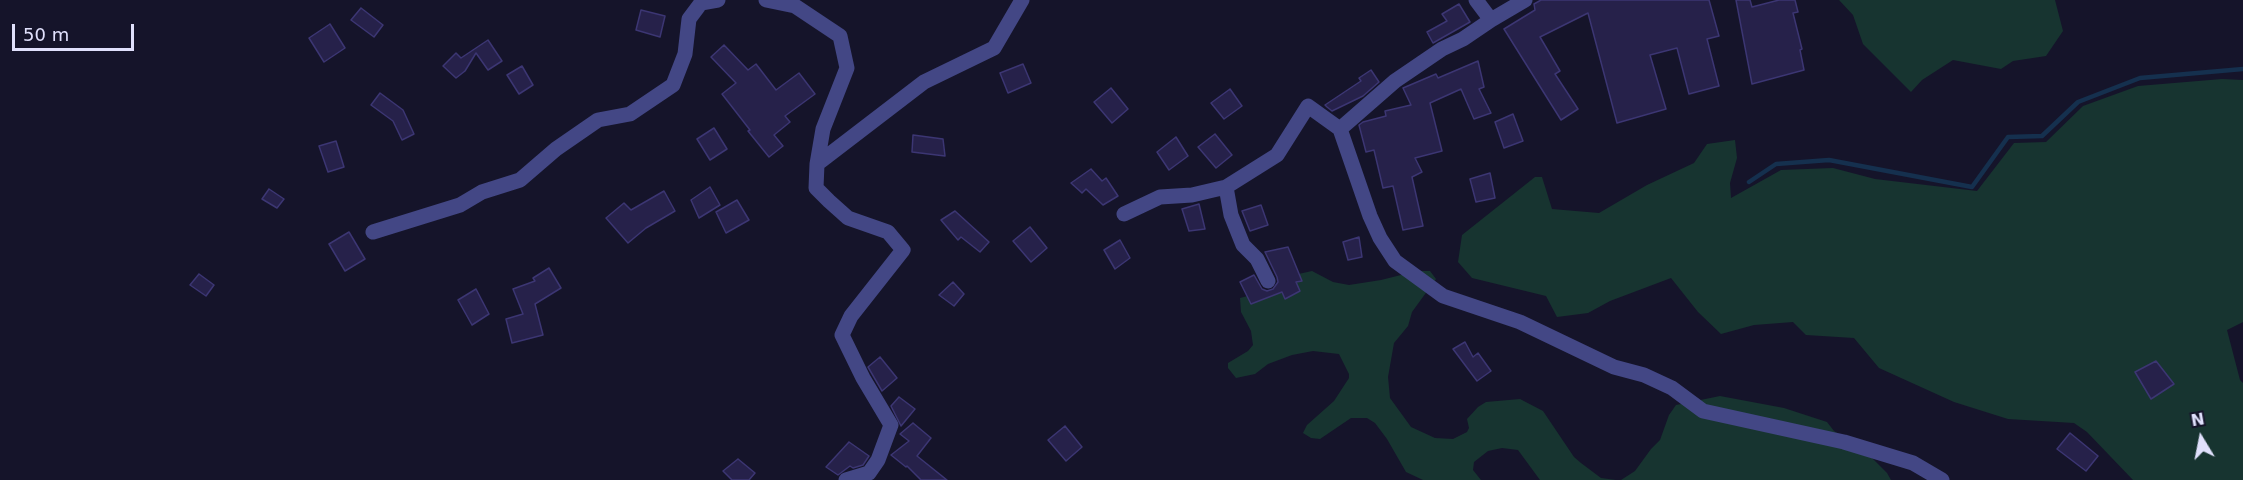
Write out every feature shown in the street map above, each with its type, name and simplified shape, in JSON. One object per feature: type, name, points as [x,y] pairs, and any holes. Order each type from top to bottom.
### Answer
[{"type":"street","points":[[373,232],[460,205],[482,192],[520,180],[556,149],[598,120],[630,114],[639,109],[673,85],[685,54],[689,20],[701,3],[718,0]]},
{"type":"street","points":[[766,0],[795,6],[840,36],[847,68],[823,129],[817,164],[816,188],[848,219],[888,232],[903,250],[851,316],[842,334],[863,378],[891,425],[878,460],[868,473],[846,480]]},
{"type":"street","points":[[817,164],[924,82],[994,48],[1022,0]]},
{"type":"street","points":[[1476,0],[1491,20]]},
{"type":"street","points":[[1340,129],[1395,81],[1442,49],[1463,39],[1525,0]]},
{"type":"street","points":[[1124,214],[1160,197],[1192,195],[1226,187],[1276,155],[1308,106],[1340,129],[1370,216],[1380,238],[1395,261],[1443,296],[1520,322],[1614,367],[1644,375],[1672,388],[1703,411],[1844,442],[1913,463],[1942,480]]},
{"type":"street","points":[[1226,187],[1231,215],[1243,245],[1257,259],[1268,281]]},
{"type":"green space","points":[[1839,0],[2055,0],[2063,31],[2046,56],[2013,61],[2001,69],[1953,60],[1922,80],[1911,92],[1863,44],[1853,15]]},
{"type":"green space","points":[[2222,79],[2243,80],[2243,322],[2227,330],[2240,380],[2243,383],[2243,480],[2133,480],[2087,432],[2074,423],[2008,419],[1954,402],[1879,368],[1854,338],[1806,335],[1793,322],[1754,325],[1721,334],[1698,312],[1671,278],[1610,301],[1588,313],[1557,317],[1546,296],[1472,278],[1458,262],[1462,235],[1535,177],[1542,177],[1552,209],[1599,213],[1647,185],[1694,163],[1707,144],[1735,140],[1737,158],[1730,183],[1731,198],[1781,170],[1833,168],[1875,179],[1977,191],[2014,143],[2046,142],[2083,106],[2138,86]]},
{"type":"green space","points":[[1312,271],[1333,282],[1349,285],[1417,271],[1430,271],[1436,279],[1412,312],[1408,326],[1394,343],[1388,377],[1390,398],[1411,427],[1435,438],[1453,439],[1467,432],[1469,428],[1467,419],[1486,402],[1520,399],[1543,411],[1574,457],[1581,463],[1601,478],[1616,480],[1540,480],[1518,450],[1502,448],[1488,451],[1474,462],[1473,470],[1481,480],[1423,480],[1406,472],[1387,439],[1375,423],[1367,418],[1351,418],[1320,439],[1311,438],[1303,433],[1307,425],[1334,401],[1349,378],[1339,354],[1313,351],[1292,355],[1268,364],[1255,374],[1236,378],[1228,368],[1228,363],[1248,351],[1253,345],[1251,331],[1241,312],[1240,298],[1271,290],[1294,275]]},
{"type":"green space","points":[[1720,396],[1784,408],[1827,422],[1834,431],[1865,451],[1891,480],[1621,480],[1635,471],[1660,440],[1669,415],[1676,405]]},
{"type":"building","points":[[1541,0],[1709,0],[1719,36],[1707,39],[1719,86],[1689,94],[1677,48],[1650,55],[1666,109],[1617,123],[1588,13],[1540,37],[1560,71],[1555,74],[1578,109],[1561,120],[1504,29],[1535,10],[1534,4]]},
{"type":"building","points":[[1736,0],[1750,0],[1752,7],[1779,0],[1795,0],[1798,12],[1793,13],[1802,49],[1800,50],[1804,70],[1752,84]]},
{"type":"building","points":[[1459,4],[1470,22],[1433,43],[1427,32],[1447,21],[1442,14]]},
{"type":"building","points":[[361,8],[383,25],[374,37],[351,20]]},
{"type":"building","points":[[641,10],[665,16],[660,37],[636,30]]},
{"type":"building","points":[[330,24],[345,48],[324,62],[309,38]]},
{"type":"building","points":[[488,40],[502,61],[488,70],[476,53],[465,71],[456,78],[443,66],[456,53],[461,58]]},
{"type":"building","points":[[724,45],[748,70],[756,64],[776,90],[799,73],[815,94],[785,116],[790,122],[774,135],[783,146],[769,157],[722,94],[736,83],[711,57]]},
{"type":"building","points":[[1478,61],[1484,87],[1479,89],[1491,113],[1474,119],[1461,89],[1430,103],[1442,151],[1415,158],[1422,172],[1412,177],[1423,226],[1403,230],[1393,186],[1383,188],[1374,150],[1366,152],[1359,125],[1386,116],[1385,111],[1411,105],[1403,88],[1436,74],[1438,78]]},
{"type":"building","points":[[1023,64],[1031,83],[1008,93],[1000,73]]},
{"type":"building","points":[[522,66],[533,85],[519,94],[507,75]]},
{"type":"building","points":[[1371,70],[1379,82],[1363,96],[1332,111],[1325,105],[1361,81],[1359,78]]},
{"type":"building","points":[[1111,88],[1128,109],[1112,123],[1094,102]]},
{"type":"building","points":[[1230,89],[1242,106],[1224,119],[1211,103]]},
{"type":"building","points":[[380,93],[403,110],[414,134],[402,140],[393,121],[371,105]]},
{"type":"building","points":[[1513,114],[1523,141],[1504,148],[1495,122]]},
{"type":"building","points":[[714,128],[727,149],[710,160],[697,139]]},
{"type":"building","points":[[1215,134],[1232,155],[1216,168],[1198,147]]},
{"type":"building","points":[[913,135],[943,139],[945,156],[912,152]]},
{"type":"building","points":[[1176,137],[1188,156],[1169,170],[1157,152]]},
{"type":"building","points":[[336,141],[344,167],[328,172],[319,146]]},
{"type":"building","points":[[1091,169],[1102,181],[1106,178],[1118,196],[1103,205],[1086,189],[1082,193],[1071,183]]},
{"type":"building","points":[[1490,173],[1495,198],[1476,202],[1470,179]]},
{"type":"building","points":[[710,187],[720,205],[699,218],[691,200]]},
{"type":"building","points":[[269,189],[284,199],[277,208],[262,199]]},
{"type":"building","points":[[664,191],[675,211],[646,228],[628,243],[606,218],[624,203],[631,210]]},
{"type":"building","points":[[737,200],[749,220],[726,233],[716,212]]},
{"type":"building","points":[[1199,204],[1205,229],[1189,231],[1182,209]]},
{"type":"building","points":[[1261,205],[1268,225],[1250,231],[1242,211]]},
{"type":"building","points":[[955,211],[989,242],[980,252],[961,237],[958,240],[941,220]]},
{"type":"building","points":[[1030,227],[1047,248],[1031,262],[1013,241]]},
{"type":"building","points":[[349,232],[365,259],[345,271],[329,244]]},
{"type":"building","points":[[1359,237],[1362,257],[1348,260],[1343,242]]},
{"type":"building","points":[[1120,240],[1130,258],[1115,269],[1104,250]]},
{"type":"building","points":[[1288,247],[1302,281],[1296,282],[1300,291],[1285,299],[1282,292],[1251,304],[1240,282],[1254,275],[1262,289],[1267,291],[1273,289],[1278,282],[1277,277],[1265,252]]},
{"type":"building","points":[[549,268],[561,288],[535,304],[543,335],[512,343],[506,319],[523,314],[513,289],[535,281],[533,278]]},
{"type":"building","points":[[199,274],[214,285],[206,296],[190,285]]},
{"type":"building","points":[[953,282],[964,294],[954,306],[939,295]]},
{"type":"building","points":[[476,289],[489,314],[472,325],[458,300]]},
{"type":"building","points":[[1465,342],[1473,357],[1478,353],[1491,371],[1477,381],[1453,349]]},
{"type":"building","points":[[880,357],[897,378],[882,391],[868,367]]},
{"type":"building","points":[[2156,361],[2174,384],[2151,399],[2135,372]]},
{"type":"building","points":[[899,397],[915,409],[901,426],[891,406]]},
{"type":"building","points":[[913,423],[931,438],[917,456],[947,480],[921,480],[891,455],[909,441],[900,434]]},
{"type":"building","points":[[1065,426],[1082,447],[1066,461],[1048,440]]},
{"type":"building","points":[[2070,433],[2098,456],[2086,471],[2057,449]]},
{"type":"building","points":[[849,442],[869,456],[863,465],[853,468],[850,466],[838,475],[826,467]]},
{"type":"building","points":[[738,459],[755,473],[749,480],[732,480],[723,471]]},
{"type":"waterway","points":[[1749,182],[1776,164],[1829,160],[1972,187],[2008,137],[2042,136],[2078,102],[2140,78],[2243,69]]}]
